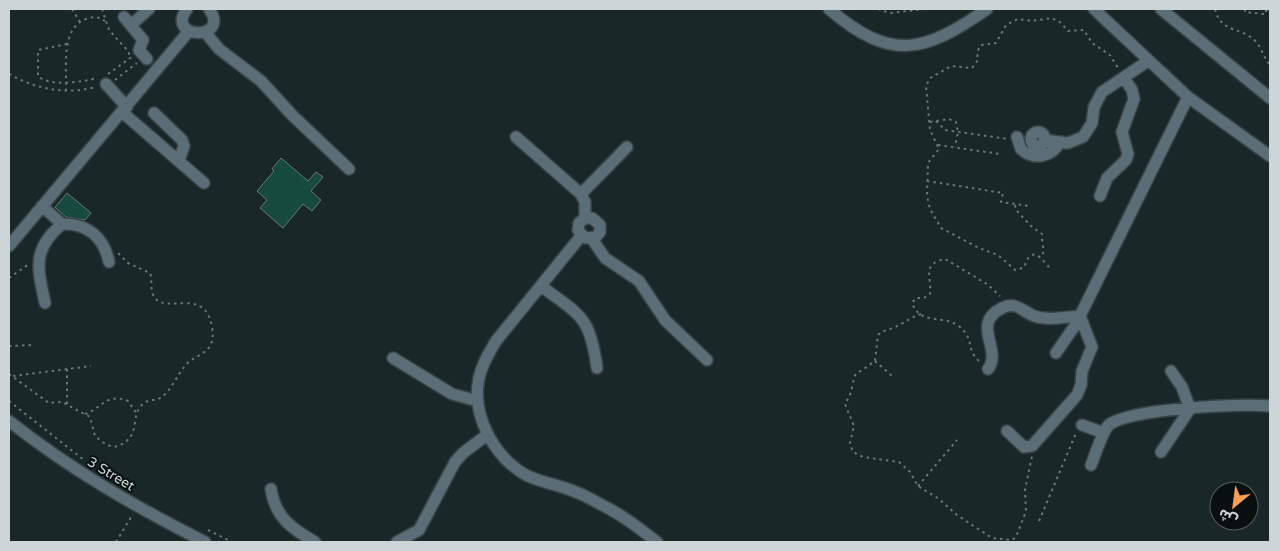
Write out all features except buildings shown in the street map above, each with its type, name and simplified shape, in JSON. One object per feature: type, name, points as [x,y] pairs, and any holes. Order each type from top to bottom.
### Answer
[{"type":"street","points":[[143,56],[143,40],[128,21],[149,9]]},
{"type":"street","points":[[186,9],[183,21],[189,31],[197,34],[205,32],[213,23],[212,14],[209,9]]},
{"type":"street","points":[[828,9],[860,34],[883,43],[907,46],[932,42],[954,32],[987,9]]},
{"type":"street","points":[[1094,9],[1188,97],[1270,156]]},
{"type":"street","points":[[1161,9],[1270,98]]},
{"type":"street","points":[[9,246],[189,31]]},
{"type":"street","points":[[205,32],[219,49],[261,81],[293,116],[349,169]]},
{"type":"street","points":[[1016,138],[1030,139],[1033,134],[1038,132],[1043,135],[1044,140],[1068,143],[1083,137],[1092,124],[1094,107],[1102,92],[1148,61]]},
{"type":"street","points":[[1100,196],[1107,178],[1126,160],[1128,154],[1122,132],[1134,99],[1132,90],[1124,78]]},
{"type":"street","points":[[103,79],[124,110],[204,183]]},
{"type":"street","points":[[1056,353],[1080,316],[1188,97]]},
{"type":"street","points":[[154,113],[182,140],[184,146],[179,161]]},
{"type":"street","points":[[516,137],[581,194],[584,202],[585,218],[578,226],[587,238],[605,258],[639,281],[665,320],[707,360]]},
{"type":"street","points":[[1016,138],[1025,152],[1040,156],[1052,152],[1060,142]]},
{"type":"street","points":[[581,194],[627,147]]},
{"type":"street","points":[[42,206],[62,224],[81,226],[97,236],[103,244],[109,262]]},
{"type":"street","points":[[585,218],[592,218],[600,224],[600,232],[587,238],[541,286],[496,340],[485,359],[479,380],[478,401],[488,434],[511,464],[526,475],[563,487],[602,504],[657,542]]},
{"type":"street","points":[[45,303],[38,260],[44,243],[62,224]]},
{"type":"street","points":[[541,286],[581,317],[587,325],[591,334],[596,368]]},
{"type":"street","points":[[988,369],[993,358],[987,334],[988,325],[997,310],[1005,306],[1019,306],[1040,318],[1080,316]]},
{"type":"street","points":[[1007,430],[1024,447],[1030,447],[1080,390],[1082,371],[1092,347],[1080,316]]},
{"type":"street","points":[[393,358],[452,394],[478,401]]},
{"type":"street","points":[[1171,371],[1182,387],[1190,409]]},
{"type":"street","points":[[1091,465],[1104,433],[1112,423],[1143,414],[1190,409],[1270,406]]},
{"type":"street","points":[[1161,452],[1190,409]]},
{"type":"street","name":"3 Street","points":[[9,421],[70,467],[137,507],[205,542]]},
{"type":"street","points":[[1082,425],[1104,433]]},
{"type":"street","points":[[397,542],[419,530],[455,462],[462,453],[488,434]]},
{"type":"street","points":[[271,489],[277,511],[283,520],[291,528],[315,542]]},
{"type":"path","points":[[72,9],[80,22]]},
{"type":"path","points":[[102,9],[105,21],[112,34],[129,52],[129,59]]},
{"type":"path","points":[[878,9],[890,13],[925,9]]},
{"type":"path","points":[[1215,9],[1219,18],[1227,27],[1252,37],[1270,65]]},
{"type":"path","points":[[1245,9],[1244,12],[1263,14],[1263,11],[1270,11]]},
{"type":"path","points":[[66,91],[67,44],[72,32],[80,22],[93,17],[105,21]]},
{"type":"path","points":[[1049,267],[1041,258],[1035,255],[1031,256],[1023,268],[1015,270],[998,255],[944,230],[928,205],[928,163],[939,151],[928,122],[925,90],[930,78],[954,65],[972,68],[978,60],[977,52],[981,45],[996,43],[1006,25],[1013,20],[1032,21],[1052,18],[1061,22],[1068,31],[1084,30],[1092,43],[1110,55],[1124,78]]},
{"type":"path","points":[[67,44],[40,49],[37,54],[40,62],[37,73],[41,79],[66,82],[103,79],[129,59],[143,56]]},
{"type":"path","points":[[9,74],[34,86],[66,91],[128,71],[143,56]]},
{"type":"path","points":[[928,122],[953,120],[958,132],[955,147]]},
{"type":"path","points":[[936,121],[945,130],[1016,138]]},
{"type":"path","points":[[938,145],[1000,154]]},
{"type":"path","points":[[927,181],[1003,193],[1001,202],[1029,206]]},
{"type":"path","points":[[1015,204],[1018,213],[1025,217],[1031,226],[1042,234],[1041,240],[1044,253],[1041,258]]},
{"type":"path","points":[[9,374],[49,403],[62,402],[85,414],[91,419],[95,436],[115,447],[132,436],[137,414],[143,404],[164,395],[186,364],[207,351],[211,340],[212,327],[204,310],[193,303],[164,304],[157,300],[152,293],[150,272],[128,262],[112,247],[103,244]]},
{"type":"path","points":[[988,369],[975,357],[971,348],[970,337],[959,326],[934,321],[920,314],[913,306],[914,300],[928,297],[931,290],[928,275],[930,266],[936,261],[945,259],[993,288],[999,293],[1005,306]]},
{"type":"path","points":[[9,278],[21,268],[38,260]]},
{"type":"path","points":[[920,314],[878,335],[875,361],[871,366],[855,375],[850,395],[845,404],[854,426],[851,448],[853,452],[863,457],[899,462],[910,472],[918,486],[939,498],[957,515],[973,523],[992,538],[1012,540],[1016,537],[1026,510],[1025,490],[1033,444]]},
{"type":"path","points":[[9,346],[33,345]]},
{"type":"path","points":[[875,361],[892,376]]},
{"type":"path","points":[[13,376],[90,366]]},
{"type":"path","points":[[67,369],[67,404]]},
{"type":"path","points":[[85,414],[94,411],[103,402],[116,399],[128,401],[137,414]]},
{"type":"path","points":[[9,401],[87,463]]},
{"type":"path","points":[[1039,521],[1074,436],[1082,425]]},
{"type":"path","points":[[918,486],[957,440]]},
{"type":"path","points":[[116,542],[137,507]]},
{"type":"path","points":[[206,529],[232,542]]}]
